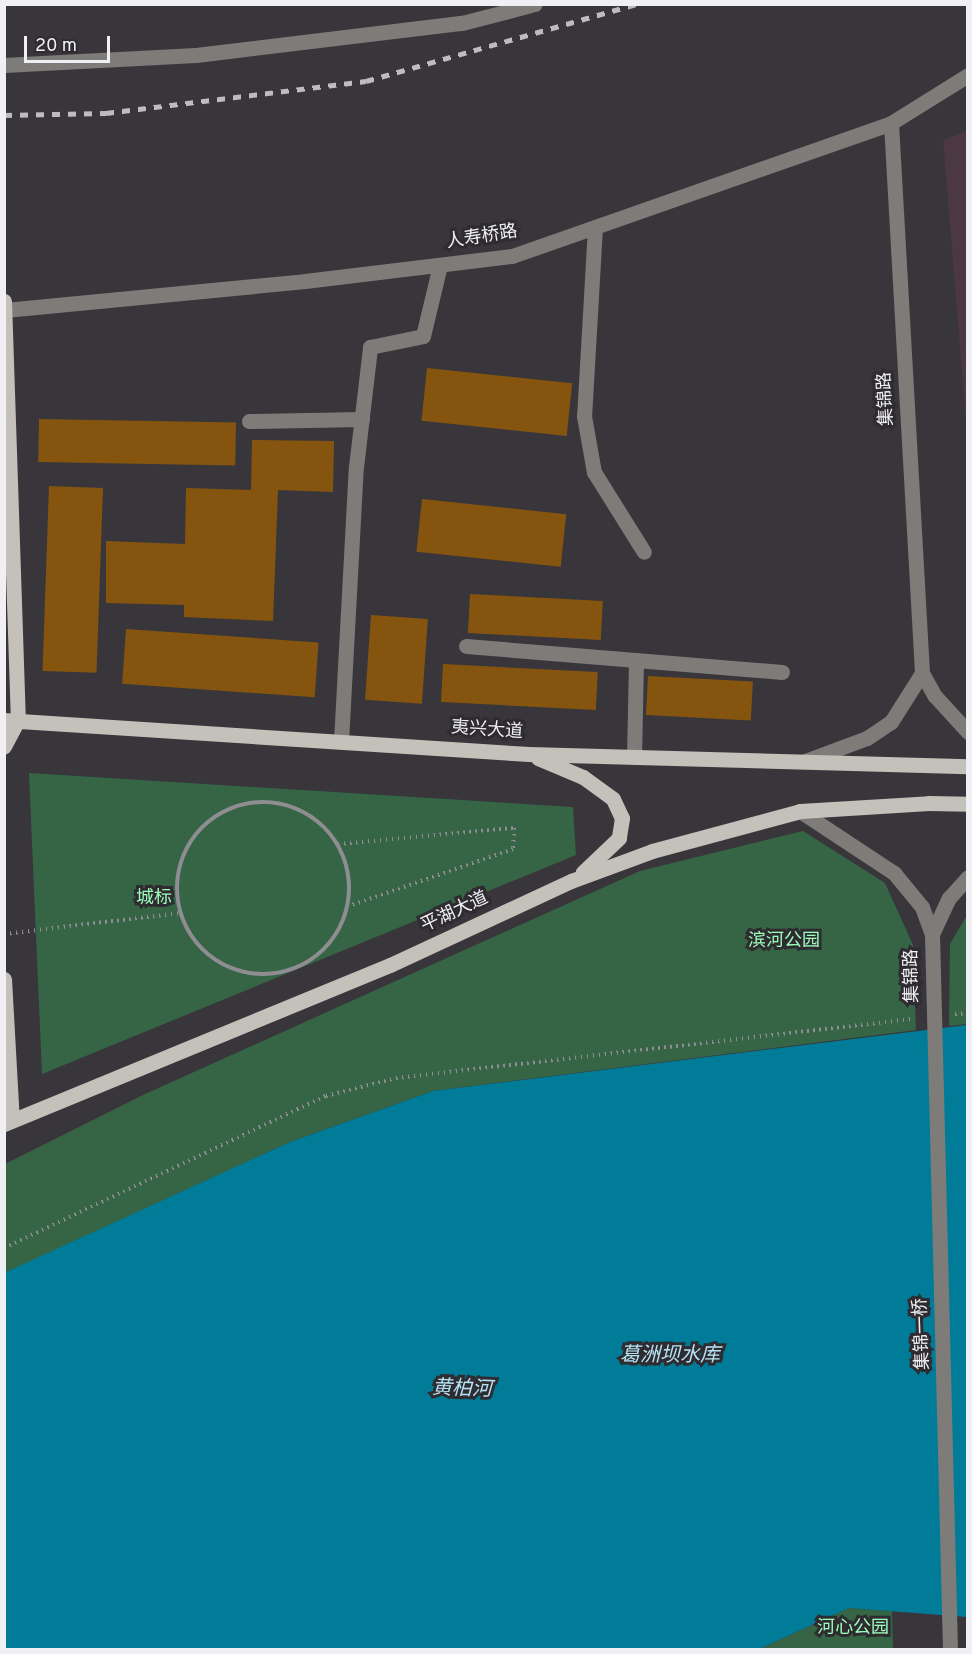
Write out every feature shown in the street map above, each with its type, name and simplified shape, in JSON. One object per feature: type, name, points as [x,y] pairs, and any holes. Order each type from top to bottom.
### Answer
[{"type":"main road","points":[[4,302],[11,720],[4,746]]},
{"type":"main road","name":"夷兴大道","points":[[11,720],[529,754],[968,766]]},
{"type":"main road","points":[[529,754],[583,777],[614,799],[622,819],[619,838],[604,855],[571,881]]},
{"type":"main road","name":"平湖大道","points":[[7,1123],[390,965],[571,881],[652,850],[800,811],[929,803],[968,804]]},
{"type":"main road","points":[[4,979],[7,1123]]},
{"type":"street","points":[[4,65],[196,55],[462,23],[535,4]]},
{"type":"street","name":"人寿桥路","points":[[5,310],[512,256],[891,123],[968,75]]},
{"type":"street","name":"集锦路","points":[[891,123],[922,673]]},
{"type":"street","points":[[595,227],[584,416],[594,472],[644,552]]},
{"type":"street","points":[[341,741],[362,419],[370,346],[423,336],[440,265]]},
{"type":"street","points":[[249,421],[362,419]]},
{"type":"street","points":[[466,646],[782,672]]},
{"type":"street","points":[[634,757],[636,660]]},
{"type":"street","points":[[803,762],[867,738],[891,722],[922,673],[935,696],[968,732]]},
{"type":"street","points":[[800,811],[894,873],[922,907],[932,934]]},
{"type":"street","points":[[932,934],[949,898],[968,877]]},
{"type":"street","name":"集锦路","points":[[932,934],[934,1017]]},
{"type":"street","name":"集锦一桥","points":[[934,1017],[951,1650]]},
{"type":"path","points":[[269,802],[296,808],[320,823],[338,844],[347,863],[349,906],[339,933],[320,954],[296,969],[268,975],[239,971],[213,959],[193,939],[180,913],[176,886],[182,858],[195,834],[216,815],[241,804],[269,802]]},
{"type":"path","points":[[338,844],[514,828],[513,849],[349,906]]},
{"type":"path","points":[[4,934],[180,913]]},
{"type":"path","points":[[4,1248],[326,1096],[376,1083],[934,1017]]},
{"type":"shaded area","points":[[968,131],[967,432],[943,140]]},
{"type":"green space","name":"城标","points":[[29,773],[573,807],[576,855],[42,1074]]},
{"type":"green space","name":"滨河公园","points":[[803,831],[885,883],[913,945],[916,1030],[433,1091],[290,1142],[5,1273],[5,1164],[145,1094],[640,871]]},
{"type":"green space","points":[[967,915],[967,1024],[949,1026],[950,944]]},
{"type":"green space","name":"河心公园","points":[[849,1608],[892,1611],[893,1649],[757,1650]]},
{"type":"water","name":"葛洲坝水库","points":[[967,1025],[967,1617],[849,1608],[757,1650],[5,1649],[4,1273],[290,1142],[433,1091]]},
{"type":"building","points":[[427,368],[572,383],[567,436],[421,421]]},
{"type":"building","points":[[39,419],[236,422],[235,465],[38,462]]},
{"type":"building","points":[[252,440],[334,441],[333,492],[278,490],[273,621],[184,617],[184,605],[106,603],[106,541],[185,544],[186,488],[251,490]]},
{"type":"building","points":[[49,486],[103,488],[97,673],[43,671]]},
{"type":"building","points":[[422,499],[566,514],[561,567],[416,552]]},
{"type":"building","points":[[470,594],[603,601],[601,640],[468,633]]},
{"type":"building","points":[[371,615],[428,619],[422,704],[365,700]]},
{"type":"building","points":[[126,629],[319,642],[315,697],[122,684]]},
{"type":"building","points":[[443,664],[598,672],[596,710],[441,702]]},
{"type":"building","points":[[648,676],[753,681],[751,720],[646,715]]},
{"type":"railway","points":[[4,115],[106,113],[366,81],[636,4]]},
{"type":"water label","name":"黄柏河","points":[[462,1390]]}]
